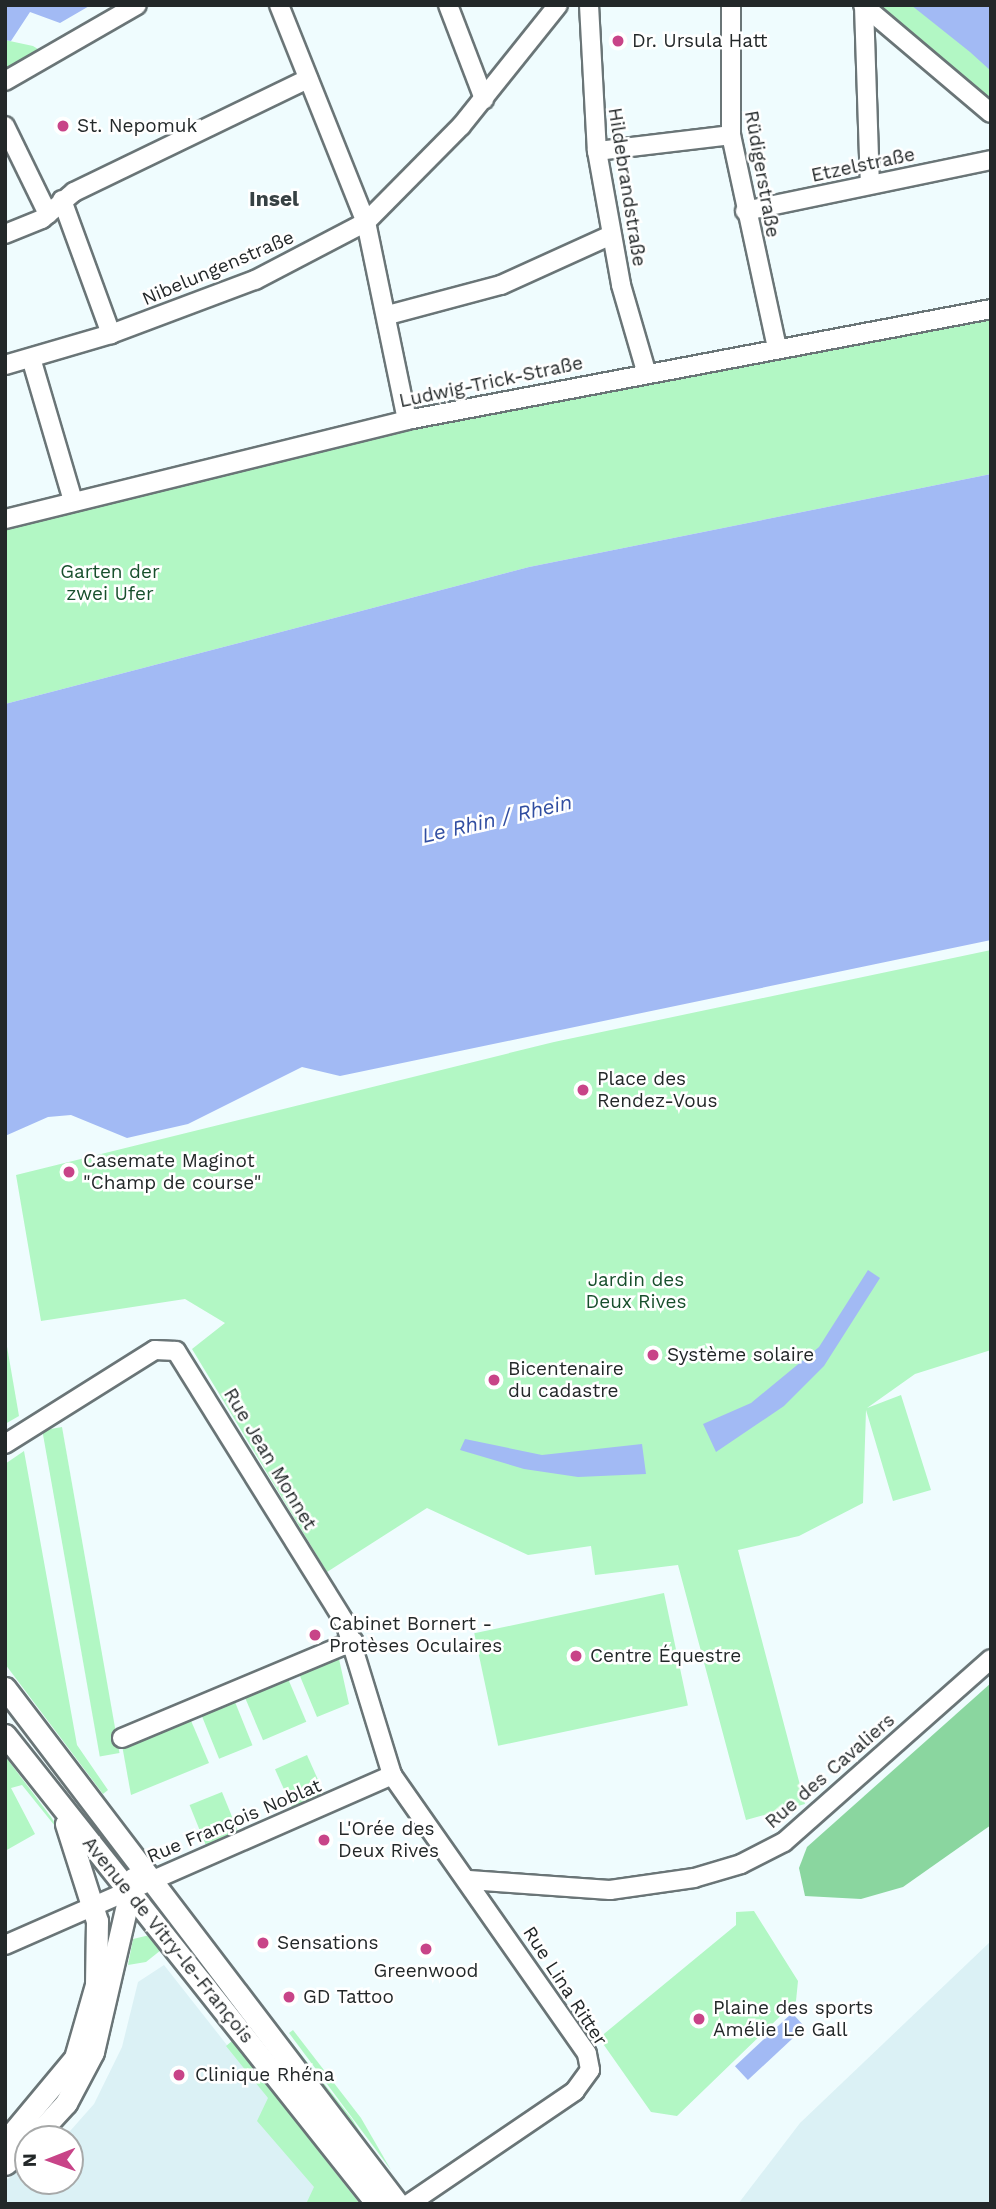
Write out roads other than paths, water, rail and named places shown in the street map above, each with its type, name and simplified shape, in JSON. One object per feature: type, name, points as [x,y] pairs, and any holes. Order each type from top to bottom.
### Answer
[{"type":"main road","points":[[5,1688],[138,1879],[107,2010],[85,2070]]},
{"type":"main road","points":[[5,1735],[60,1809],[93,1906],[96,1985],[75,2058],[5,2143]]},
{"type":"main road","name":"Avenue de Vitry-le-François","points":[[60,1809],[138,1879],[398,2204]]},
{"type":"main road","name":"Avenue de Vitry-le-François","points":[[138,1879],[146,1910],[377,2204]]},
{"type":"main road","points":[[44,2125],[85,2070],[112,2023],[129,1935],[146,1910]]},
{"type":"street","points":[[5,81],[137,5]]},
{"type":"street","points":[[279,5],[366,222],[388,315],[407,420]]},
{"type":"street","points":[[448,5],[484,99]]},
{"type":"street","name":"Nibelungenstraße","points":[[5,365],[111,334],[255,279],[366,222],[484,99],[558,5]]},
{"type":"street","name":"Hildebrandstraße","points":[[589,5],[597,151],[611,235],[646,372]]},
{"type":"street","name":"Rüdigerstraße","points":[[731,5],[732,135],[745,211],[777,348]]},
{"type":"street","points":[[864,6],[991,113]]},
{"type":"street","points":[[864,6],[870,184]]},
{"type":"street","points":[[5,234],[48,214],[62,200],[307,79]]},
{"type":"street","points":[[5,126],[48,214]]},
{"type":"street","points":[[597,151],[732,135]]},
{"type":"street","name":"Etzelstraße","points":[[745,211],[991,160]]},
{"type":"street","points":[[62,200],[111,334]]},
{"type":"street","points":[[388,315],[501,285],[611,235]]},
{"type":"street","name":"Ludwig-Trick-Straße","points":[[5,519],[407,420],[646,372],[991,309]]},
{"type":"street","points":[[31,358],[73,501]]},
{"type":"street","name":"Rue Jean Monnet","points":[[5,1444],[155,1350],[176,1351],[354,1641],[392,1775]]},
{"type":"street","points":[[122,1738],[354,1641]]},
{"type":"street","name":"Rue des Cavaliers","points":[[469,1880],[610,1890],[694,1878],[751,1859],[790,1837],[991,1659]]},
{"type":"street","name":"Rue François Noblat","points":[[5,1945],[93,1906],[138,1879],[392,1775]]},
{"type":"street","name":"Rue Lina Ritter","points":[[392,1775],[469,1880],[587,2054],[590,2070],[575,2091],[409,2204]]},
{"type":"water","points":[[5,5],[91,5],[60,23],[30,12],[11,41],[5,40]]},
{"type":"water","points":[[911,5],[991,5],[991,71],[970,52]]},
{"type":"water","name":"Le Rhin / Rhein","points":[[991,474],[991,940],[340,1076],[302,1067],[188,1124],[127,1138],[71,1115],[48,1117],[5,1136],[5,704],[529,567]]},
{"type":"water","points":[[868,1270],[880,1278],[824,1366],[784,1406],[716,1452],[703,1424],[751,1403],[819,1347]]},
{"type":"water","points":[[465,1439],[542,1455],[642,1444],[646,1474],[578,1477],[524,1469],[460,1450]]},
{"type":"water","points":[[792,2013],[805,2027],[748,2080],[735,2066]]},
{"type":"place","name":"Dr. Ursula Hatt","points":[[618,41]]},
{"type":"place","name":"St. Nepomuk","points":[[63,126]]},
{"type":"place","name":"Place des Rendez-Vous","points":[[583,1090]]},
{"type":"place","name":"Casemate Maginot \"Champ de course\"","points":[[69,1172]]},
{"type":"place","name":"Système solaire","points":[[653,1355]]},
{"type":"place","name":"Bicentenaire du cadastre","points":[[494,1380]]},
{"type":"place","name":"Cabinet Bornert - Protèses Oculaires","points":[[315,1635]]},
{"type":"place","name":"Centre Équestre","points":[[576,1656]]},
{"type":"place","name":"L'Orée des Deux Rives","points":[[324,1840]]},
{"type":"place","name":"Sensations","points":[[263,1943]]},
{"type":"place","name":"Greenwood","points":[[426,1949]]},
{"type":"place","name":"GD Tattoo","points":[[289,1997]]},
{"type":"place","name":"Plaine des sports Amélie Le Gall","points":[[699,2019]]},
{"type":"place","name":"Clinique Rhéna","points":[[179,2075]]},
{"type":"district","name":"Insel","points":[[274,199]]},
{"type":"park label","name":"Garten der zwei Ufer","points":[[110,583]]},
{"type":"park label","name":"Jardin des Deux Rives","points":[[636,1291]]}]
